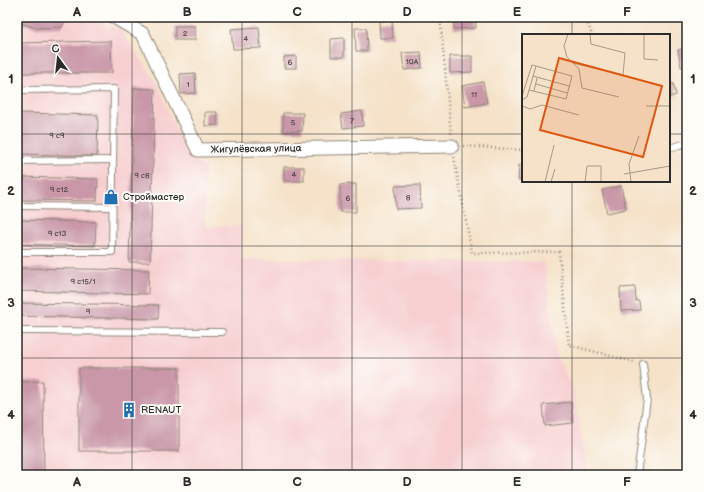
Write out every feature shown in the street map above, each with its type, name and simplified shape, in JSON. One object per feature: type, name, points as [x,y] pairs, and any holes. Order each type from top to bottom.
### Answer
[{"type":"street","name":"Жигулёвская улица","points":[[114,17],[143,34],[198,150],[452,146]]},
{"type":"lane","points":[[17,90],[114,89],[112,252],[17,252]]},
{"type":"lane","points":[[670,148],[687,143]]},
{"type":"lane","points":[[17,161],[112,160]]},
{"type":"lane","points":[[17,206],[112,207]]},
{"type":"lane","points":[[17,331],[222,332]]},
{"type":"lane","points":[[637,475],[647,399],[643,364]]},
{"type":"path","points":[[440,17],[452,146],[472,253],[559,252],[569,346],[643,364]]},
{"type":"path","points":[[585,17],[592,34]]},
{"type":"path","points":[[452,146],[522,150]]},
{"type":"shaded area","points":[[17,17],[82,17],[119,28],[156,81],[187,155],[205,168],[205,226],[242,226],[242,259],[544,262],[557,357],[574,392],[588,475],[17,475]]},
{"type":"building","points":[[17,17],[59,17],[66,19],[62,27],[37,28],[17,22]]},
{"type":"building","points":[[453,17],[475,17],[476,28],[454,29]]},
{"type":"building","points":[[392,20],[393,38],[380,38],[379,21]]},
{"type":"building","points":[[175,26],[195,26],[195,40],[175,40]]},
{"type":"building","points":[[259,27],[261,48],[233,49],[231,29]]},
{"type":"building","points":[[355,28],[366,28],[367,51],[356,51]]},
{"type":"building","points":[[344,38],[344,57],[331,57],[331,39]]},
{"type":"building","points":[[111,41],[112,73],[18,73],[18,43]]},
{"type":"building","points":[[687,48],[687,66],[681,67],[678,50]]},
{"type":"building","points":[[421,52],[422,68],[404,70],[402,53]]},
{"type":"building","points":[[296,56],[296,68],[284,68],[284,57]]},
{"type":"building","points":[[450,56],[472,56],[472,72],[450,73]]},
{"type":"building","points":[[195,73],[196,93],[181,94],[180,74]]},
{"type":"building","points":[[483,82],[487,103],[465,107],[462,86]]},
{"type":"building","points":[[670,83],[673,83],[676,95],[670,97]]},
{"type":"building","points":[[134,88],[155,89],[150,262],[129,262]]},
{"type":"building","points":[[362,111],[363,126],[343,128],[341,114]]},
{"type":"building","points":[[205,112],[217,112],[217,125],[205,126]]},
{"type":"building","points":[[18,113],[98,115],[97,156],[17,154]]},
{"type":"building","points":[[283,113],[303,113],[302,131],[283,131]]},
{"type":"building","points":[[519,165],[522,165],[522,180],[518,180]]},
{"type":"building","points":[[284,167],[304,167],[304,181],[284,181]]},
{"type":"building","points":[[20,177],[98,179],[97,201],[19,200]]},
{"type":"building","points":[[356,184],[356,212],[340,212],[340,185]]},
{"type":"building","points":[[420,185],[421,208],[396,209],[395,186]]},
{"type":"building","points":[[621,186],[626,209],[607,213],[602,190]]},
{"type":"building","points":[[19,220],[96,222],[95,246],[19,244]]},
{"type":"building","points":[[17,268],[149,270],[148,294],[17,291]]},
{"type":"building","points":[[635,287],[636,301],[639,301],[640,310],[621,311],[620,288]]},
{"type":"building","points":[[17,303],[159,305],[158,319],[17,316]]},
{"type":"building","name":"RENAUT","points":[[79,368],[179,368],[179,451],[79,451]]},
{"type":"building","points":[[43,381],[44,475],[17,475],[17,382]]},
{"type":"building","points":[[571,402],[573,423],[545,426],[543,405]]},
{"type":"place","name":"Строймастер","points":[[111,197]]},
{"type":"place","name":"RENAUT","points":[[129,410]]}]
